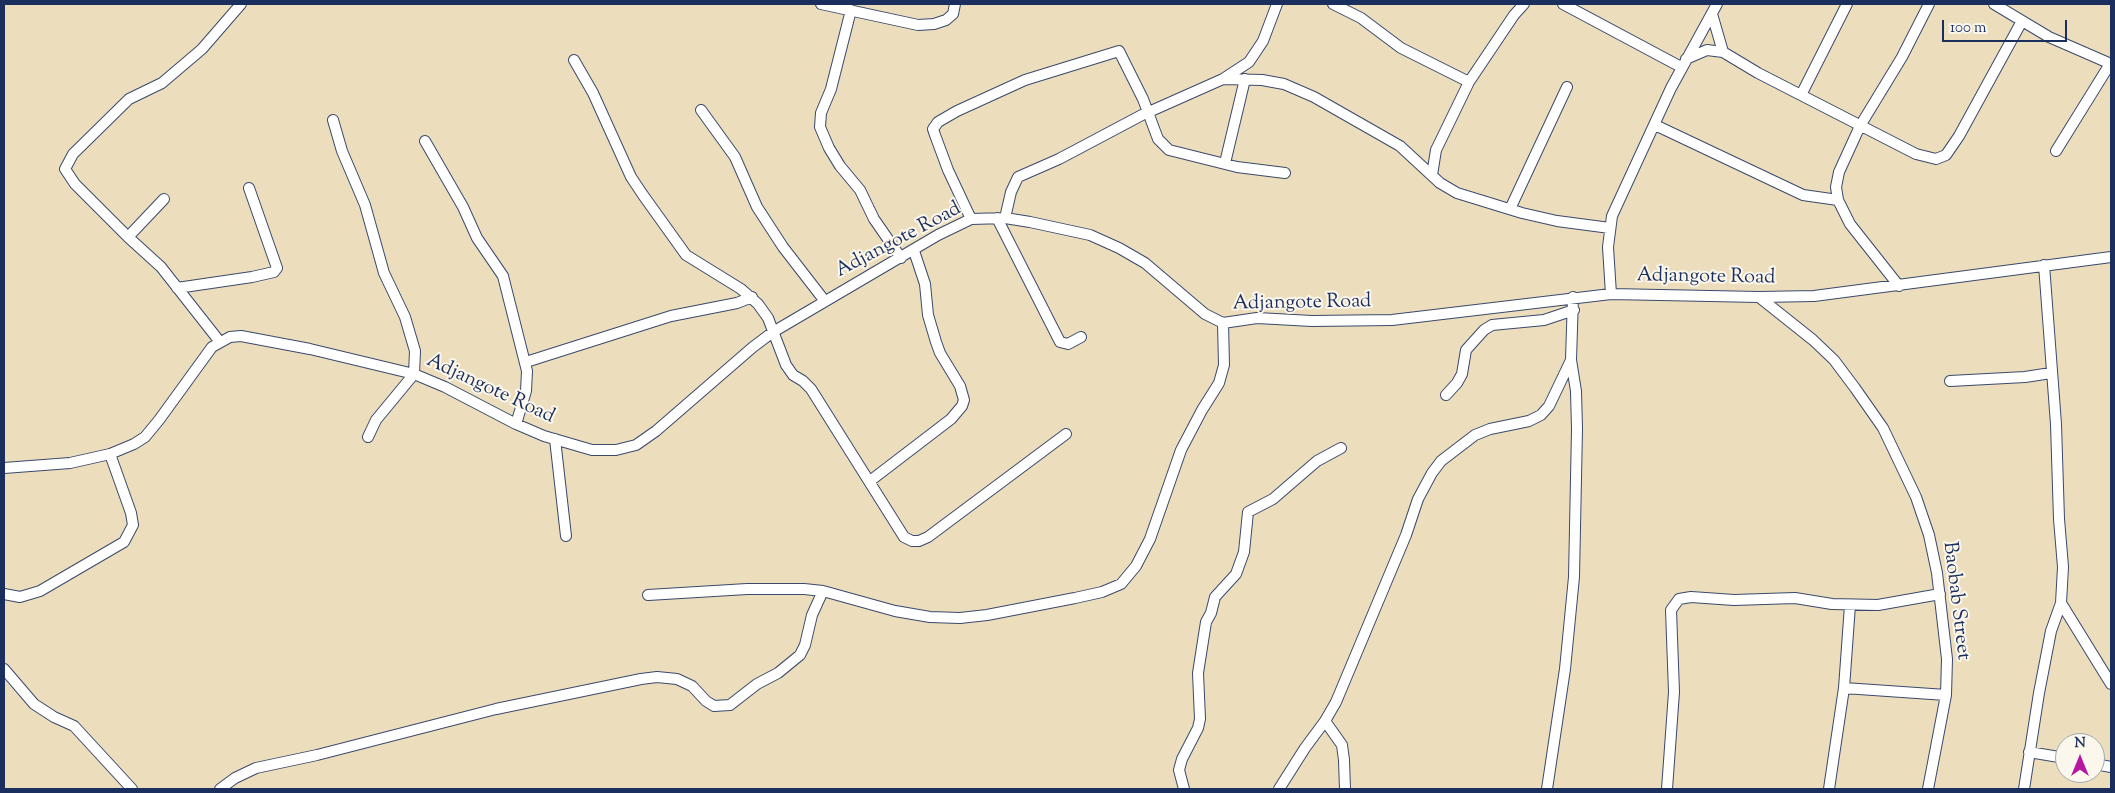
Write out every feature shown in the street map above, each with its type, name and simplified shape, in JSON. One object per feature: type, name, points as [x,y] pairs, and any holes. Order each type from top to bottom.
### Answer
[{"type":"street","points":[[4,468],[70,463],[110,454],[134,444],[145,437],[212,347],[220,342],[161,267],[128,237],[76,184],[65,168],[68,162],[128,99],[162,83],[202,49],[240,4]]},
{"type":"street","points":[[821,4],[918,25],[934,24],[946,20],[953,14],[955,4]]},
{"type":"street","points":[[1081,336],[1068,344],[1060,342],[1001,218],[1018,177],[1059,159],[1137,117],[1223,79],[1249,62],[1263,41],[1277,4]]},
{"type":"street","points":[[1333,4],[1361,18],[1401,48],[1470,82]]},
{"type":"street","points":[[1432,175],[1436,150],[1470,82],[1522,4]]},
{"type":"street","points":[[1563,4],[1684,63]]},
{"type":"street","points":[[1801,95],[1847,4]]},
{"type":"street","points":[[1899,286],[1850,224],[1838,200],[1836,187],[1839,172],[1860,126],[1902,57],[1929,4]]},
{"type":"street","points":[[1994,4],[2049,37],[2111,64],[2056,151]]},
{"type":"street","points":[[1611,294],[1608,270],[1612,216],[1684,63],[1713,7]]},
{"type":"street","points":[[1713,7],[1723,52]]},
{"type":"street","points":[[851,10],[831,89],[820,113],[820,127],[836,160],[860,190],[874,219],[901,258]]},
{"type":"street","points":[[1684,63],[1708,50],[1723,52],[1860,126],[1916,154],[1936,159],[1946,155],[1959,136],[2022,20]]},
{"type":"street","points":[[971,219],[948,170],[935,135],[933,129],[938,122],[1025,80],[1119,51],[1143,99],[1158,139],[1169,150],[1246,168],[1285,172]]},
{"type":"street","points":[[574,60],[593,93],[631,177],[678,245],[686,255],[752,297],[768,318],[786,365],[793,375],[803,380],[811,389],[904,537],[912,541],[920,541],[928,537],[1066,434]]},
{"type":"street","points":[[1249,62],[1254,72],[1262,80]]},
{"type":"street","points":[[1223,79],[1262,80],[1284,84],[1314,97],[1400,146],[1440,183],[1458,193],[1557,221],[1610,228]]},
{"type":"street","points":[[1225,163],[1245,79]]},
{"type":"street","points":[[1510,209],[1567,87]]},
{"type":"street","points":[[1137,117],[1143,99]]},
{"type":"street","points":[[701,110],[735,157],[757,207],[783,247],[824,300]]},
{"type":"street","points":[[333,120],[342,151],[365,205],[384,273],[405,317],[415,351],[414,374],[376,420],[368,437]]},
{"type":"street","points":[[1655,125],[1802,195],[1838,200]]},
{"type":"street","points":[[425,141],[463,207],[477,238],[503,276],[526,362],[528,380],[516,424]]},
{"type":"street","points":[[177,288],[252,277],[274,272],[277,268],[249,188]]},
{"type":"street","points":[[128,237],[164,199]]},
{"type":"street","name":"Adjangote Road","points":[[220,342],[241,336],[254,338],[310,348],[414,374],[445,387],[516,424],[555,439],[592,450],[616,450],[636,445],[656,432],[745,353],[773,332],[824,300],[914,251],[938,235],[971,219],[1001,218],[1090,235],[1119,248],[1145,263],[1205,314],[1224,323],[1257,318],[1312,321],[1392,320],[1573,297],[1611,294],[1759,297],[1839,294],[2111,256]]},
{"type":"street","points":[[870,481],[951,420],[962,406],[964,400],[960,386],[940,354],[928,315],[925,284],[914,251]]},
{"type":"street","points":[[2024,789],[2051,631],[2061,603],[2063,567],[2059,519],[2056,424],[2044,265]]},
{"type":"street","points":[[526,362],[671,316],[737,303],[752,297]]},
{"type":"street","points":[[1547,789],[1565,668],[1574,577],[1577,429],[1576,391],[1572,360],[1573,297]]},
{"type":"street","name":"Baobab Street","points":[[1759,297],[1801,330],[1834,360],[1883,428],[1916,497],[1929,535],[1937,573],[1947,659],[1946,694],[1928,789]]},
{"type":"street","points":[[1446,395],[1458,383],[1462,374],[1466,350],[1484,330],[1492,325],[1544,320],[1574,310]]},
{"type":"street","points":[[648,595],[747,589],[804,589],[823,592],[895,611],[930,617],[960,618],[987,615],[1075,598],[1102,592],[1120,584],[1136,566],[1150,539],[1181,450],[1219,383],[1224,365],[1224,323]]},
{"type":"street","points":[[1279,789],[1305,748],[1326,721],[1336,702],[1428,478],[1441,461],[1475,435],[1490,429],[1529,421],[1541,415],[1549,406],[1572,360]]},
{"type":"street","points":[[1950,381],[2025,377],[2051,373]]},
{"type":"street","points":[[555,439],[566,536]]},
{"type":"street","points":[[1184,789],[1179,770],[1182,759],[1198,728],[1200,719],[1198,673],[1206,622],[1211,613],[1215,597],[1236,574],[1244,552],[1248,512],[1273,499],[1318,461],[1341,448]]},
{"type":"street","points":[[4,594],[20,597],[40,591],[124,542],[133,525],[131,513],[110,454]]},
{"type":"street","points":[[220,789],[235,778],[256,768],[389,737],[496,709],[630,680],[657,677],[677,679],[692,686],[706,701],[714,706],[730,705],[757,684],[778,673],[800,655],[805,645],[812,615],[823,592]]},
{"type":"street","points":[[1666,789],[1674,692],[1671,610],[1679,599],[1691,597],[1734,600],[1795,598],[1850,605],[1893,604],[1940,594]]},
{"type":"street","points":[[2061,603],[2111,684]]},
{"type":"street","points":[[1829,789],[1844,688],[1850,605]]},
{"type":"street","points":[[4,669],[34,704],[54,717],[74,726],[132,789]]},
{"type":"street","points":[[1844,688],[1946,694]]},
{"type":"street","points":[[1326,721],[1342,745],[1345,789]]},
{"type":"street","points":[[2029,752],[2055,756]]}]
